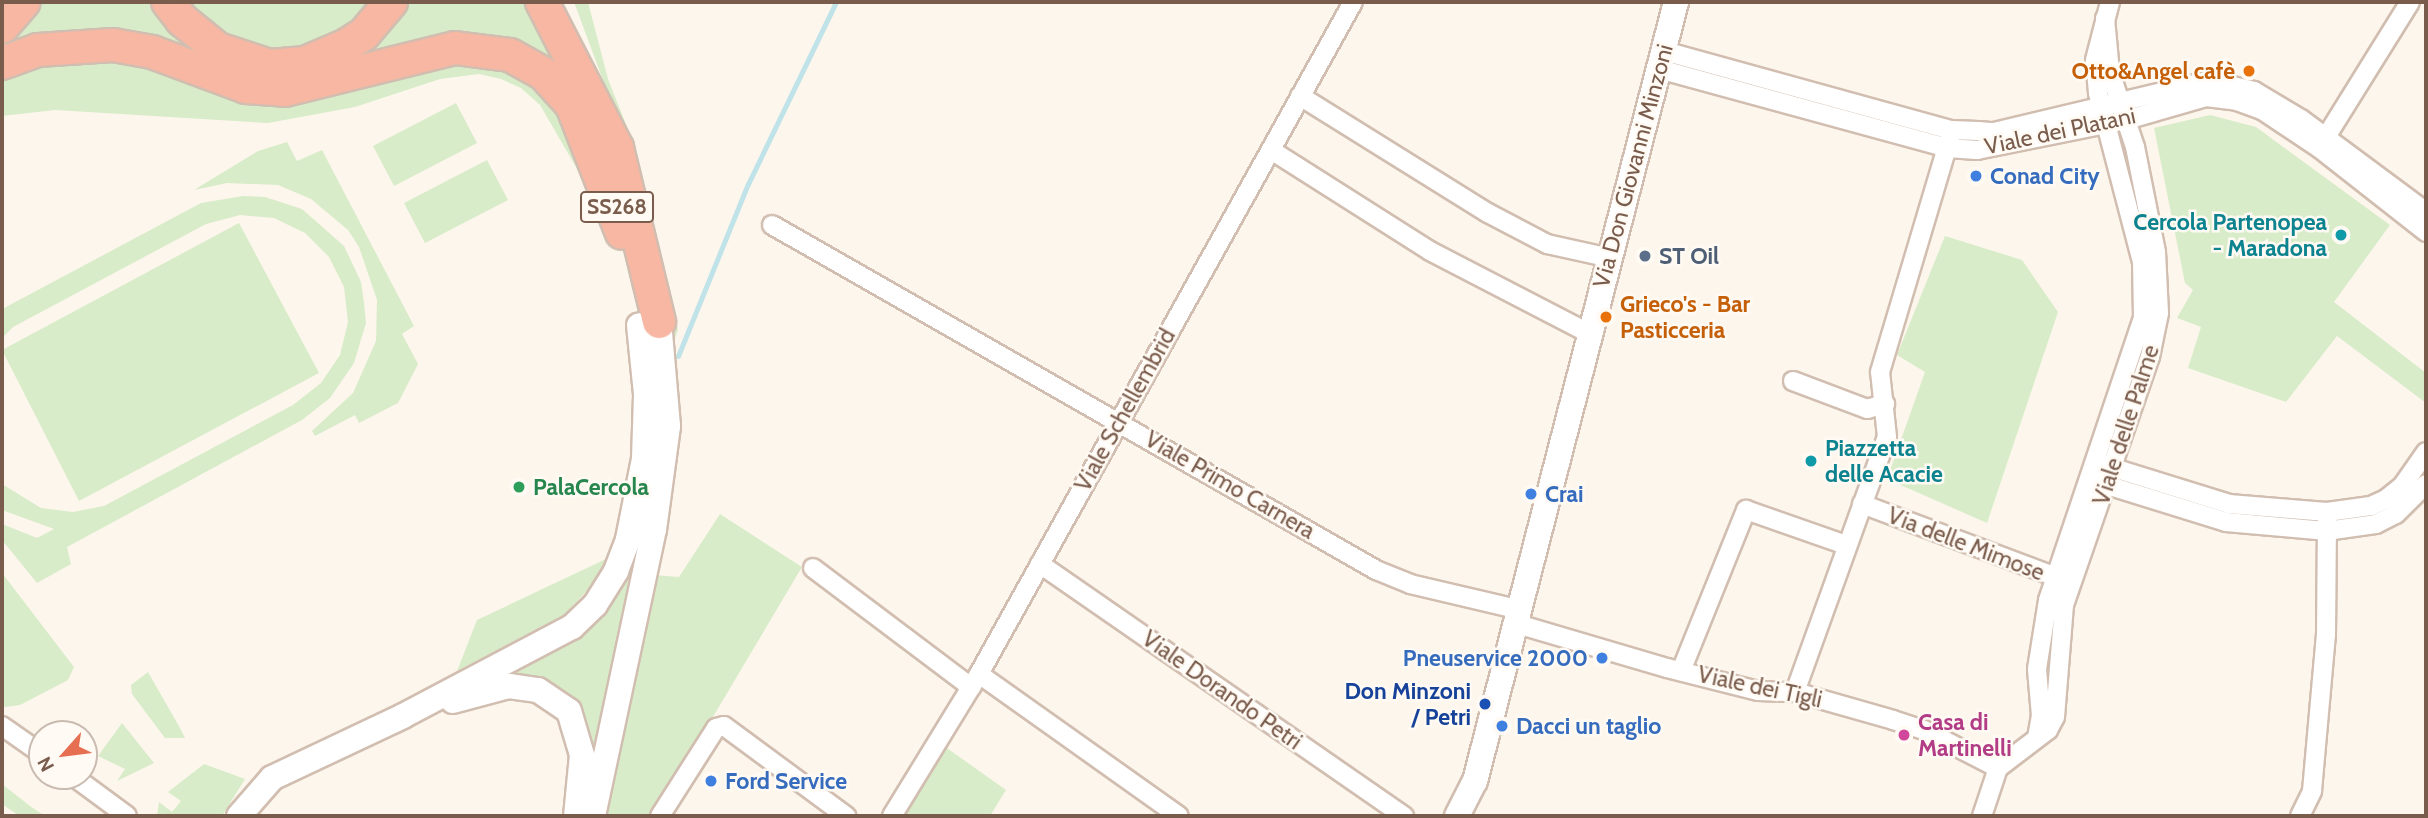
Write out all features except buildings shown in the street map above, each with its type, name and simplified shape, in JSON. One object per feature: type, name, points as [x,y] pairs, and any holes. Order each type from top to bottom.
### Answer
[{"type":"highway","points":[[2,27],[24,2]]},
{"type":"highway","points":[[168,2],[190,29],[218,50],[270,66],[305,63],[347,45],[364,34],[391,2]]},
{"type":"highway","name":"SS268","points":[[542,2],[617,148],[649,323]]},
{"type":"highway","points":[[566,2],[617,148]]},
{"type":"highway","points":[[2,63],[38,50],[113,44],[152,52],[246,87],[285,90],[456,48],[510,55],[543,73],[572,105],[585,130],[622,233]]},
{"type":"highway","name":"SS268","points":[[588,91],[622,233],[649,323]]},
{"type":"street","name":"Viale Schellembrid","points":[[892,816],[975,681],[1353,2]]},
{"type":"street","name":"Via Don Giovanni Minzoni","points":[[1457,816],[1475,781],[1676,2]]},
{"type":"street","points":[[2323,142],[2410,2]]},
{"type":"street","name":"Viale delle Palme","points":[[1998,768],[2048,730],[2058,702],[2063,579],[2102,474],[2150,358],[2159,313],[2156,252],[2123,112],[2110,72],[2107,10]]},
{"type":"street","name":"Viale delle Palme","points":[[2102,474],[2143,307],[2142,262],[2104,116],[2095,60],[2107,10]]},
{"type":"street","name":"Viale dei Platani","points":[[1662,60],[1949,139],[1997,149],[2123,112],[2206,97],[2237,101],[2262,110],[2323,142],[2426,212]]},
{"type":"street","points":[[1300,96],[1488,213],[1547,244],[1610,258]]},
{"type":"street","points":[[1795,692],[1846,545],[1887,438],[1881,372],[1949,139]]},
{"type":"street","name":"Viale dei Platani","points":[[2323,142],[2426,232]]},
{"type":"street","points":[[1271,150],[1389,228],[1590,334]]},
{"type":"street","name":"Viale Primo Carnera","points":[[772,225],[1376,570],[1410,584],[1516,616]]},
{"type":"street","points":[[239,816],[272,778],[402,716],[572,627],[595,605],[616,571],[628,539],[643,458],[649,323]]},
{"type":"street","points":[[593,816],[653,530],[668,425],[649,323]]},
{"type":"street","points":[[1793,381],[1867,410],[1885,404]]},
{"type":"street","points":[[2102,474],[2229,504],[2327,512],[2355,509],[2386,499],[2403,485],[2426,452]]},
{"type":"street","points":[[2102,474],[2226,522],[2326,531],[2376,524],[2396,514],[2426,484]]},
{"type":"street","name":"Via delle Mimose","points":[[1862,504],[2063,579]]},
{"type":"street","points":[[1681,671],[1746,510],[1846,545]]},
{"type":"street","points":[[2300,816],[2312,791],[2326,635],[2327,512]]},
{"type":"street","name":"Viale Dorando Petri","points":[[1040,564],[1404,816]]},
{"type":"street","points":[[813,568],[975,681],[1179,816]]},
{"type":"street","name":"Viale dei Tigli","points":[[1516,616],[1681,671],[1758,691],[1795,692],[1924,730],[1998,768]]},
{"type":"street","points":[[402,716],[509,686],[538,690],[556,700],[574,718],[582,755],[576,816]]},
{"type":"street","points":[[2,726],[28,744]]},
{"type":"street","points":[[660,816],[716,728],[724,726],[846,816]]},
{"type":"street","points":[[1982,816],[1998,768]]},
{"type":"street","points":[[92,790],[127,816]]},
{"type":"green space","points":[[40,2],[155,2],[170,23],[198,49],[226,64],[251,71],[292,73],[332,65],[353,53],[381,30],[402,2],[524,2],[564,78],[516,45],[485,38],[421,45],[288,82],[235,76],[176,49],[116,34],[52,36],[2,51],[2,44]]},
{"type":"green space","points":[[179,2],[379,2],[351,30],[287,53],[234,45]]},
{"type":"green space","points":[[574,2],[588,2],[608,79],[627,127],[678,330],[673,343],[624,137]]},
{"type":"green space","points":[[68,57],[500,63],[553,97],[598,205],[540,105],[521,88],[501,79],[479,74],[440,79],[355,107],[268,123],[55,110],[2,116],[2,75]]},
{"type":"green space","points":[[456,103],[477,143],[394,186],[373,146]]},
{"type":"green space","points":[[2210,115],[2256,127],[2390,225],[2334,302],[2426,373],[2426,403],[2337,336],[2286,402],[2188,368],[2201,327],[2177,318],[2193,290],[2185,283],[2154,128]]},
{"type":"green space","points":[[287,142],[297,161],[322,150],[414,326],[402,334],[418,364],[398,403],[359,423],[355,415],[315,436],[312,431],[353,393],[376,341],[377,300],[359,247],[348,230],[311,199],[278,185],[227,183],[194,190],[258,151]]},
{"type":"green space","points":[[487,160],[508,200],[425,243],[404,203]]},
{"type":"green space","points":[[243,196],[265,197],[302,209],[344,246],[361,282],[366,323],[354,363],[330,398],[302,420],[67,547],[71,564],[37,583],[2,540],[2,524],[37,538],[54,529],[2,510],[2,484],[41,508],[73,512],[104,506],[293,405],[321,383],[340,355],[348,322],[344,287],[329,257],[305,233],[274,218],[240,215],[206,224],[13,327],[2,338],[2,310],[6,307],[201,203]]},
{"type":"green space","points":[[239,223],[319,373],[79,501],[2,350]]},
{"type":"green space","points":[[1945,236],[2022,260],[2058,312],[1987,523],[1887,479],[1925,372],[1897,355]]},
{"type":"green space","points":[[720,514],[802,567],[654,816],[603,816],[654,575],[679,577]]},
{"type":"green space","points":[[639,531],[598,749],[595,749],[587,721],[570,698],[547,683],[503,673],[546,653]]},
{"type":"green space","points":[[608,558],[595,582],[564,615],[457,671],[477,620]]},
{"type":"green space","points":[[2,573],[74,667],[68,680],[20,705],[5,707],[2,706]]},
{"type":"green space","points":[[148,672],[185,738],[165,738],[132,694],[131,685]]},
{"type":"green space","points":[[122,723],[154,763],[117,781],[125,769],[98,756]]},
{"type":"green space","points":[[944,746],[1006,790],[990,816],[904,816]]},
{"type":"green space","points":[[204,764],[245,779],[222,816],[157,816],[159,802],[172,812],[181,801],[168,792]]},
{"type":"green space","points":[[2,784],[45,816],[19,816],[2,804]]},
{"type":"waterway","points":[[678,356],[748,184],[836,2]]},
{"type":"place","name":"Otto&Angel cafè","points":[[2249,71]]},
{"type":"place","name":"Conad City","points":[[1976,176]]},
{"type":"place","name":"Cercola Partenopea - Maradona","points":[[2341,235]]},
{"type":"place","name":"ST Oil","points":[[1645,256]]},
{"type":"place","name":"Grieco's - Bar Pasticceria","points":[[1606,317]]},
{"type":"place","name":"Piazzetta delle Acacie","points":[[1811,461]]},
{"type":"place","name":"PalaCercola","points":[[519,487]]},
{"type":"place","name":"Crai","points":[[1531,494]]},
{"type":"place","name":"Pneuservice 2000","points":[[1602,658]]},
{"type":"place","name":"Don Minzoni / Petri","points":[[1485,704]]},
{"type":"place","name":"Dacci un taglio","points":[[1502,726]]},
{"type":"place","name":"Casa di Martinelli","points":[[1904,735]]},
{"type":"place","name":"Ford Service","points":[[711,781]]}]
